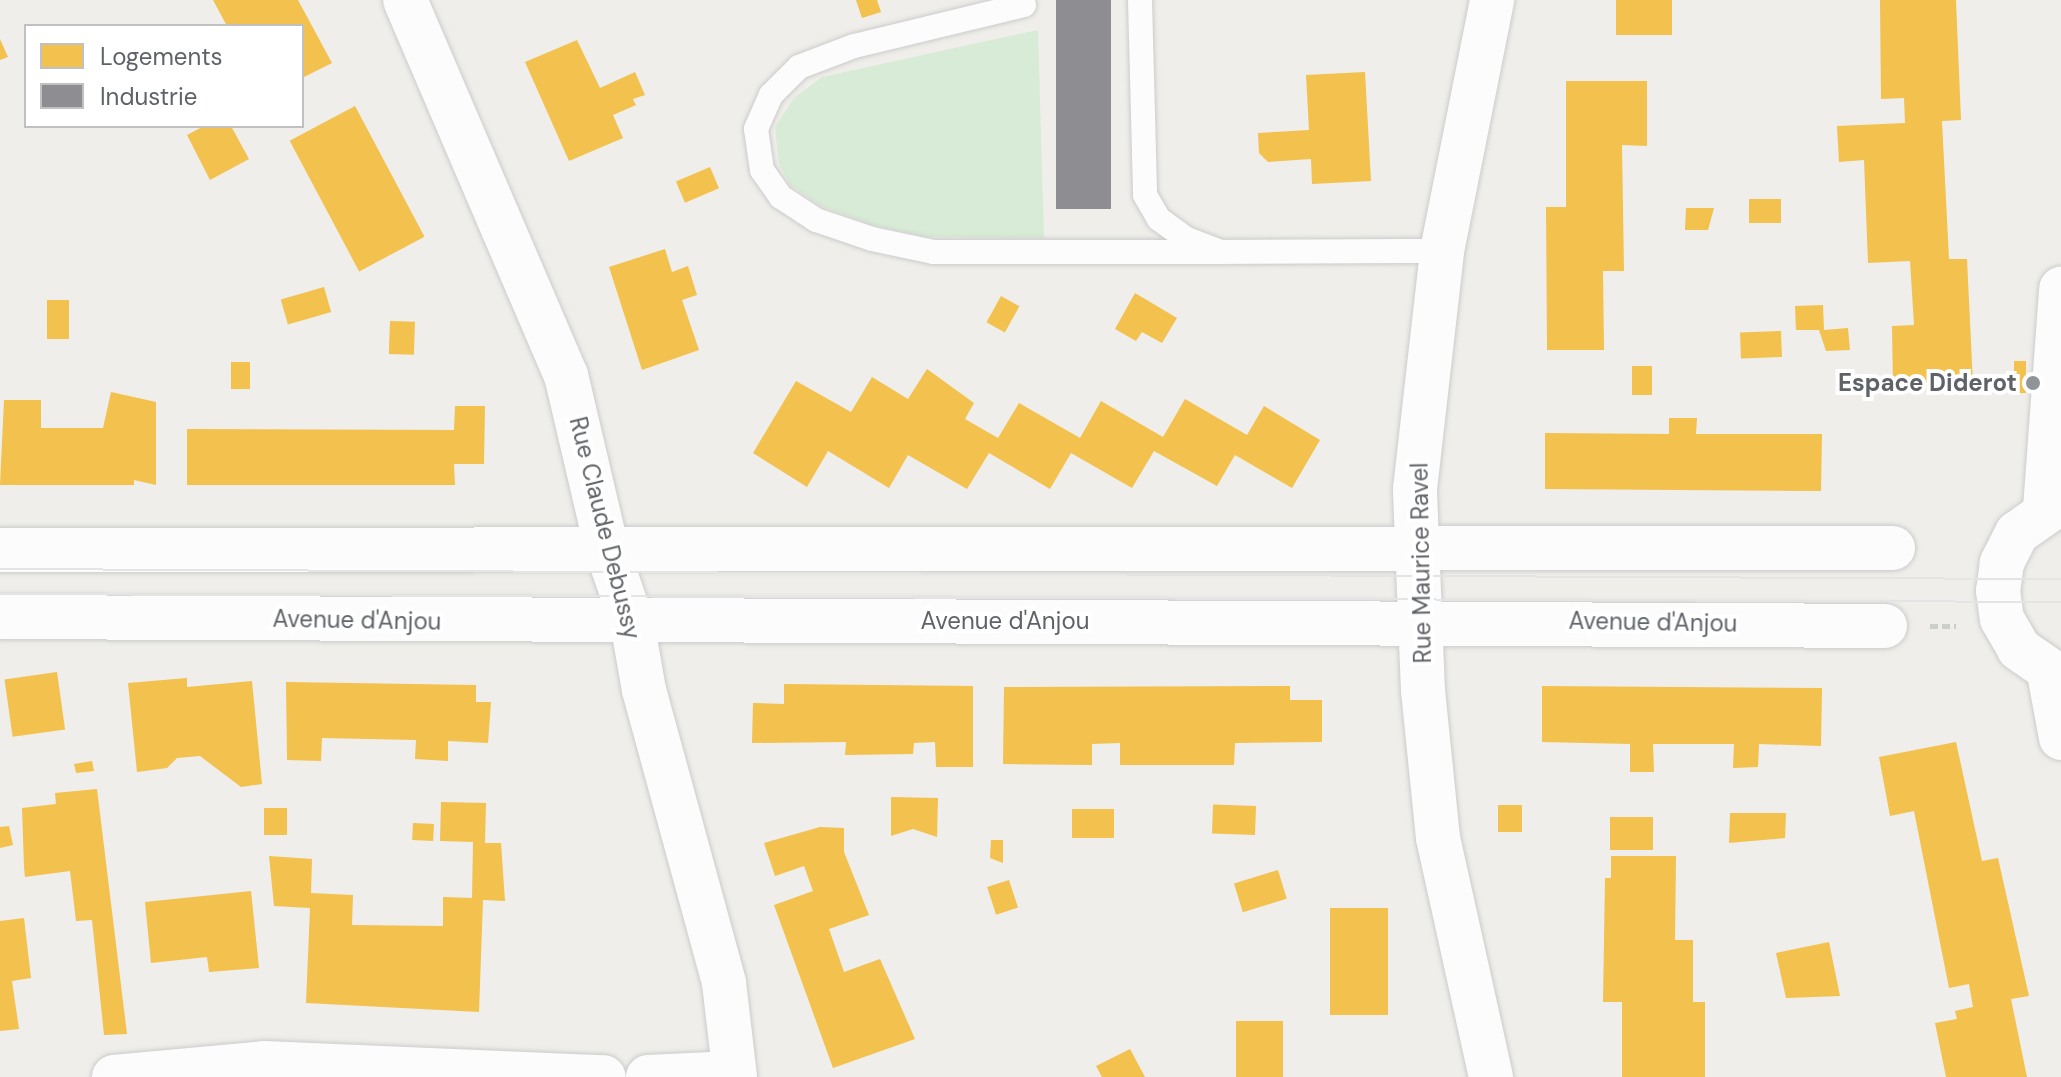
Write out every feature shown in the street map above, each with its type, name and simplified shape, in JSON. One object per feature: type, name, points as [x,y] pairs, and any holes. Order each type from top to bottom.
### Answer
[{"type":"street","name":"Rue Claude Debussy","points":[[405,0],[566,375],[607,550],[632,622],[644,690],[724,983],[733,1075]]},
{"type":"street","name":"Rue Maurice Ravel","points":[[1491,1077],[1438,838],[1421,620],[1415,489],[1442,251],[1492,0]]},
{"type":"street","points":[[2061,289],[2053,506],[2017,533],[2002,563],[1999,603],[2009,634],[2055,676],[2061,738]]},
{"type":"street","points":[[0,550],[1419,552],[1893,548]]},
{"type":"street","name":"Avenue d'Anjou","points":[[0,617],[632,622],[1421,620],[1885,626]]},
{"type":"street","points":[[114,1077],[264,1063],[604,1077]]},
{"type":"street","points":[[648,1077],[733,1075]]},
{"type":"lane","points":[[1140,0],[1145,195],[1159,219],[1187,239],[1221,252]]},
{"type":"lane","points":[[1024,5],[854,46],[799,67],[771,95],[756,129],[762,170],[781,197],[816,220],[872,239],[934,252],[1442,251]]},
{"type":"path","points":[[1885,626],[1959,626],[2009,634]]},
{"type":"green space","points":[[1038,30],[1044,238],[926,237],[869,224],[819,205],[790,185],[779,164],[775,127],[794,98],[822,77]]},
{"type":"building: Logements","points":[[213,0],[298,0],[332,63],[304,77],[304,24],[226,24]]},
{"type":"building: Logements","points":[[856,0],[877,0],[881,12],[862,18]]},
{"type":"building: Logements","points":[[1616,0],[1672,0],[1672,35],[1616,35]]},
{"type":"building: Logements","points":[[1880,0],[1956,0],[1961,120],[1942,121],[1949,259],[1967,259],[1973,384],[1893,388],[1892,326],[1914,325],[1910,261],[1868,263],[1864,160],[1839,162],[1837,126],[1905,123],[1904,98],[1881,99]]},
{"type":"building: Logements","points":[[0,39],[8,57],[0,60]]},
{"type":"building: Logements","points":[[577,40],[600,88],[635,72],[645,95],[633,99],[636,105],[613,115],[623,138],[569,161],[525,62]]},
{"type":"building: Logements","points":[[1365,72],[1371,181],[1312,184],[1311,159],[1268,162],[1259,153],[1258,133],[1309,130],[1306,75]]},
{"type":"building: Logements","points":[[1566,81],[1647,81],[1647,146],[1622,145],[1624,271],[1603,271],[1604,350],[1547,350],[1546,207],[1566,207]]},
{"type":"building: Logements","points":[[355,106],[424,237],[359,271],[290,141]]},
{"type":"building: Logements","points":[[200,128],[232,128],[249,159],[210,180],[187,135]]},
{"type":"building: Logements","points":[[710,167],[719,188],[685,203],[676,181]]},
{"type":"building: Logements","points":[[1749,199],[1781,199],[1781,223],[1749,223]]},
{"type":"building: Logements","points":[[1686,208],[1714,208],[1708,230],[1685,230]]},
{"type":"building: Logements","points":[[665,249],[672,272],[688,266],[697,295],[682,300],[699,350],[642,370],[609,267]]},
{"type":"building: Logements","points":[[324,287],[331,312],[288,324],[281,299]]},
{"type":"building: Logements","points":[[1135,293],[1177,318],[1162,343],[1142,332],[1136,341],[1115,329]]},
{"type":"building: Logements","points":[[1001,296],[1019,306],[1005,332],[986,322]]},
{"type":"building: Logements","points":[[47,300],[69,300],[69,339],[47,339]]},
{"type":"building: Logements","points":[[1823,305],[1824,330],[1848,328],[1850,350],[1826,351],[1819,330],[1796,330],[1795,306]]},
{"type":"building: Logements","points":[[390,321],[415,322],[414,355],[389,354]]},
{"type":"building: Logements","points":[[1781,331],[1782,357],[1741,358],[1740,332]]},
{"type":"building: Logements","points":[[2014,361],[2026,361],[2026,393],[2014,393]]},
{"type":"building: Logements","points":[[231,362],[250,362],[250,389],[231,389]]},
{"type":"building: Logements","points":[[1632,366],[1652,366],[1652,395],[1632,395]]},
{"type":"building: Logements","points":[[927,369],[974,403],[965,419],[998,438],[1019,403],[1080,438],[1101,401],[1163,437],[1185,399],[1247,435],[1264,406],[1320,440],[1292,488],[1235,455],[1217,486],[1154,451],[1132,488],[1071,453],[1050,489],[989,453],[967,489],[908,455],[889,488],[828,451],[807,487],[753,453],[796,381],[851,412],[872,377],[908,399]]},
{"type":"building: Logements","points":[[111,392],[156,402],[156,485],[134,480],[134,485],[0,485],[4,400],[41,400],[41,428],[103,428]]},
{"type":"building: Logements","points":[[455,406],[485,406],[484,464],[454,464],[455,485],[187,485],[187,429],[454,430]]},
{"type":"building: Logements","points":[[1669,418],[1697,418],[1696,434],[1822,434],[1821,491],[1545,489],[1545,433],[1669,434]]},
{"type":"building: Logements","points":[[57,672],[65,729],[13,737],[5,679]]},
{"type":"building: Logements","points":[[187,678],[187,687],[252,681],[262,784],[241,787],[200,756],[177,758],[167,768],[137,772],[128,683]]},
{"type":"building: Logements","points":[[286,682],[476,685],[476,702],[491,702],[488,743],[448,741],[448,761],[415,759],[416,740],[322,738],[321,761],[287,760]]},
{"type":"building: Logements","points":[[784,684],[973,686],[973,767],[936,767],[935,742],[914,743],[913,754],[845,755],[846,742],[752,743],[753,703],[784,704]]},
{"type":"building: Logements","points":[[1290,686],[1290,700],[1322,700],[1322,742],[1235,743],[1234,765],[1120,765],[1120,743],[1092,744],[1092,765],[1003,764],[1004,687]]},
{"type":"building: Logements","points":[[1542,686],[1822,688],[1821,746],[1759,744],[1758,767],[1733,768],[1734,744],[1653,744],[1654,772],[1630,772],[1630,744],[1542,742]]},
{"type":"building: Logements","points":[[1956,742],[1982,861],[1998,858],[2029,996],[2011,999],[2027,1077],[1946,1077],[1935,1023],[1957,1019],[1955,1011],[1973,1007],[1969,984],[1949,988],[1914,811],[1890,816],[1879,757]]},
{"type":"building: Logements","points":[[92,761],[94,771],[76,773],[74,764]]},
{"type":"building: Logements","points":[[97,789],[127,1034],[104,1035],[92,920],[76,921],[70,871],[25,877],[22,808],[56,804],[55,793]]},
{"type":"building: Logements","points":[[891,797],[938,798],[937,837],[913,829],[891,836]]},
{"type":"building: Logements","points":[[441,802],[486,803],[485,843],[501,843],[505,901],[483,900],[479,1012],[306,1003],[310,908],[274,906],[269,856],[312,859],[311,893],[353,895],[352,925],[443,926],[443,897],[472,898],[473,842],[440,841]]},
{"type":"building: Logements","points":[[1213,804],[1256,806],[1255,835],[1212,833]]},
{"type":"building: Logements","points":[[1498,805],[1522,805],[1522,832],[1498,832]]},
{"type":"building: Logements","points":[[264,808],[287,808],[287,835],[264,835]]},
{"type":"building: Logements","points":[[1072,809],[1114,809],[1114,838],[1072,838]]},
{"type":"building: Logements","points":[[1730,813],[1786,813],[1785,838],[1729,843]]},
{"type":"building: Logements","points":[[1610,817],[1653,817],[1653,850],[1610,850]]},
{"type":"building: Logements","points":[[413,823],[434,824],[433,841],[412,840]]},
{"type":"building: Logements","points":[[9,826],[13,845],[0,848],[0,827]]},
{"type":"building: Logements","points":[[820,827],[844,828],[844,852],[869,915],[829,929],[844,972],[880,959],[915,1039],[833,1068],[774,905],[813,891],[804,866],[775,876],[764,843]]},
{"type":"building: Logements","points":[[991,840],[1003,840],[1003,863],[990,858]]},
{"type":"building: Logements","points":[[1611,856],[1676,856],[1675,940],[1693,940],[1693,1002],[1705,1002],[1705,1077],[1622,1077],[1622,1002],[1603,1002],[1605,878],[1611,878]]},
{"type":"building: Logements","points":[[1278,870],[1287,899],[1243,912],[1234,883]]},
{"type":"building: Logements","points":[[1009,880],[1018,908],[996,915],[987,887]]},
{"type":"building: Logements","points":[[251,891],[259,968],[209,972],[207,957],[151,963],[145,902]]},
{"type":"building: Logements","points":[[1330,908],[1388,908],[1388,1015],[1330,1015]]},
{"type":"building: Logements","points":[[24,918],[31,978],[12,981],[19,1029],[0,1031],[0,921]]},
{"type":"building: Logements","points":[[1829,942],[1840,996],[1786,998],[1776,953]]},
{"type":"building: Logements","points":[[1236,1021],[1283,1021],[1283,1077],[1236,1077]]},
{"type":"building: Logements","points":[[1130,1049],[1145,1077],[1102,1077],[1096,1066]]},
{"type":"building: Industrie","points":[[1056,0],[1111,0],[1111,209],[1056,209]]},
{"type":"tram line","points":[[0,569],[2061,579]]},
{"type":"tram line","points":[[0,594],[2061,602]]},
{"type":"place","name":"Espace Diderot","points":[[2033,383]]}]
